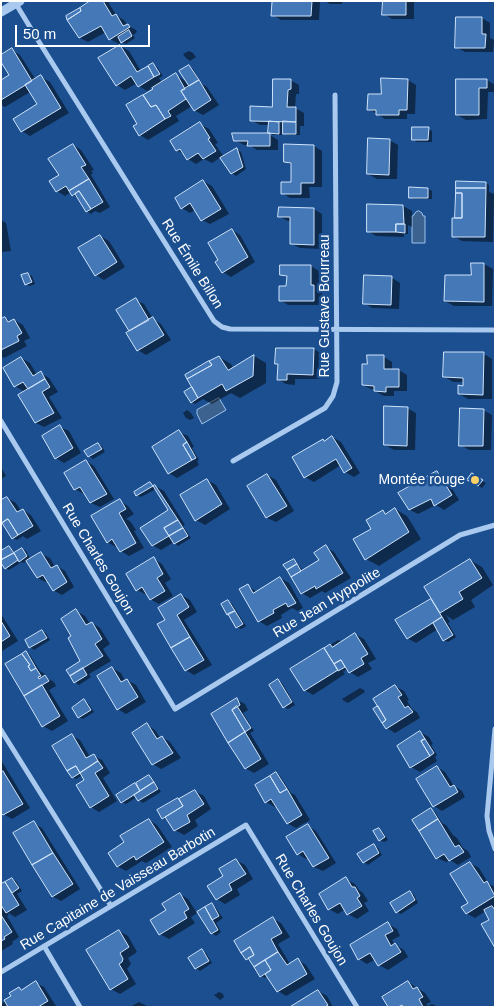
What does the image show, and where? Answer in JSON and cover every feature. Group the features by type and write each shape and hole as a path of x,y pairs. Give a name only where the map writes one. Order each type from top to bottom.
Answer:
{"street":[{"path":"1,12 18,2"},
{"name":"Rue Émile Billon","path":"18,2 36,38 214,321 222,327 230,329 495,330"},
{"name":"Rue Gustave Bourreau","path":"232,461 325,408 333,396 337,382 335,95"},
{"name":"Rue Charles Goujon","path":"1,421 175,709"},
{"name":"Rue Jean Hyppolite","path":"175,709 460,534 495,525"},
{"path":"495,729 487,816 495,848"},
{"path":"1,730 111,906"},
{"name":"Rue Charles Goujon","path":"246,824 357,1007"},
{"name":"Rue Capitaine de Vaisseau Barbotin","path":"1,972 246,824"},
{"path":"44,946 80,1007"}],"water":[{"path":"419,211 425,216 425,243 412,243 412,216"},
{"path":"219,398 226,410 202,424 197,410"}],"building":[{"path":"90,1 103,1 112,16 116,14 123,26 128,24 130,27 109,40 101,26 79,38 67,20 81,11 80,8"},
{"path":"312,1 311,16 271,16 272,2"},
{"path":"383,1 406,1 406,15 382,15"},
{"path":"80,8 81,11 67,20 66,16"},
{"path":"456,17 482,17 482,34 486,34 485,48 455,48"},
{"path":"129,30 132,36 121,43 118,37"},
{"path":"120,45 137,72 148,66 154,77 138,87 131,76 116,86 98,58"},
{"path":"12,48 32,81 1,100 1,80 9,75 1,62 1,55"},
{"path":"153,63 160,74 154,77 148,66"},
{"path":"189,65 199,80 189,86 179,71"},
{"path":"176,73 185,89 181,91 186,99 168,111 171,116 165,119 156,105 151,107 143,95"},
{"path":"41,75 61,108 21,132 13,119 37,104 25,85"},
{"path":"381,78 408,79 407,110 399,110 399,115 376,115 376,110 367,110 368,94 381,94"},
{"path":"273,79 291,79 287,107 296,107 296,122 250,121 250,106 272,107"},
{"path":"456,79 487,79 487,88 479,88 479,115 456,115"},
{"path":"199,80 211,100 194,111 181,91"},
{"path":"143,95 151,107 156,105 165,119 139,136 133,126 137,124 126,105"},
{"path":"269,121 279,122 279,134 268,133"},
{"path":"283,121 296,122 296,134 283,134"},
{"path":"200,122 216,151 203,159 198,153 187,160 180,149 176,151 170,141"},
{"path":"412,127 429,127 428,140 412,140"},
{"path":"232,133 270,133 270,146 247,146 248,141 234,141"},
{"path":"368,138 390,139 389,175 367,174"},
{"path":"73,144 86,165 81,167 89,179 69,191 66,186 56,192 49,181 59,175 48,159"},
{"path":"284,144 314,145 314,183 301,183 301,194 281,194 281,182 291,182 291,163 284,162"},
{"path":"237,148 243,167 231,174 220,158"},
{"path":"89,179 103,202 91,209 79,191 72,196 69,191"},
{"path":"203,180 221,209 201,221 190,203 181,209 175,198"},
{"path":"456,181 486,182 486,188 456,188"},
{"path":"409,187 428,188 428,198 409,198"},
{"path":"456,188 486,188 485,237 452,237 452,218 462,218 462,193 456,193"},
{"path":"79,191 91,209 86,212 75,194"},
{"path":"456,193 462,193 462,218 455,218"},
{"path":"367,204 403,205 404,224 396,224 396,232 367,232"},
{"path":"279,207 314,208 314,245 290,244 290,217 278,217"},
{"path":"396,224 405,224 405,233 396,232"},
{"path":"232,229 248,257 222,273 215,262 218,260 208,243"},
{"path":"100,235 117,262 95,276 78,248"},
{"path":"471,263 484,263 484,302 444,301 445,275 471,275"},
{"path":"280,265 311,265 311,285 314,285 314,301 279,301 279,286 286,286 287,276 280,275"},
{"path":"28,273 32,282 25,285 21,275"},
{"path":"364,275 392,276 391,305 363,304"},
{"path":"136,298 149,320 129,331 116,310"},
{"path":"5,317 8,322 14,319 22,333 17,336 19,341 1,350 1,319"},
{"path":"153,317 164,335 137,351 126,333"},
{"path":"276,348 314,348 313,375 287,374 287,380 277,380"},
{"path":"444,352 484,352 483,395 458,394 458,385 463,386 463,378 443,377"},
{"path":"254,355 253,376 226,391 222,384 198,398 187,379 212,365 209,361 219,356 228,370"},
{"path":"367,355 384,355 384,369 399,369 399,387 386,387 386,392 374,391 374,386 362,385 362,364 367,364"},
{"path":"21,357 33,376 41,371 45,379 28,389 23,382 14,387 3,368"},
{"path":"209,361 212,365 187,379 185,375"},
{"path":"45,379 50,387 42,392 54,413 35,423 18,395"},
{"path":"192,387 198,398 191,403 184,392"},
{"path":"384,406 408,407 407,446 384,445"},
{"path":"460,408 484,409 483,446 459,446"},
{"path":"60,425 73,448 55,459 42,436"},
{"path":"179,430 187,442 183,445 192,460 168,474 152,447"},
{"path":"332,436 352,468 344,473 336,459 304,478 292,457 323,439 324,441"},
{"path":"187,442 196,458 192,460 183,445"},
{"path":"98,443 102,449 88,457 84,451"},
{"path":"86,460 107,494 90,503 80,487 74,490 64,473"},
{"path":"437,471 452,495 434,506 431,499 409,510 398,493"},
{"name":"Montée rouge","path":"472,473 483,480 478,486 467,480"},
{"path":"267,474 287,506 266,518 247,486"},
{"path":"207,479 222,504 195,521 180,495"},
{"path":"150,482 153,486 136,496 134,492"},
{"path":"155,485 178,520 164,528 169,536 152,546 140,528 168,510 153,486"},
{"path":"7,497 17,512 23,509 33,526 18,535 8,519 1,522 1,500"},
{"path":"120,499 126,509 119,513 136,543 120,552 112,539 107,543 91,516"},
{"path":"395,508 409,532 365,560 353,539 371,529 366,520 383,510 385,514"},
{"path":"8,519 18,535 12,539 2,523"},
{"path":"178,520 183,528 169,536 164,528"},
{"path":"183,528 188,536 174,544 169,536"},
{"path":"326,545 343,573 316,589 315,586 301,594 291,577 319,560 314,553"},
{"path":"9,546 14,553 1,560 1,551"},
{"path":"22,548 27,556 19,562 14,553"},
{"path":"41,552 51,568 57,565 67,582 53,591 43,575 37,578 26,561"},
{"path":"14,553 18,560 5,569 1,560"},
{"path":"154,557 163,574 157,578 165,591 150,600 142,587 136,591 126,574"},
{"path":"294,559 297,564 287,570 283,565"},
{"path":"470,559 482,578 459,592 463,599 440,613 424,587"},
{"path":"297,564 301,571 291,577 287,570"},
{"path":"280,577 296,603 288,607 286,603 273,610 274,613 258,622 239,589 248,584 253,593"},
{"path":"181,594 189,607 177,615 190,637 171,648 157,624 165,620 158,608"},
{"path":"431,599 442,617 407,639 395,620"},
{"path":"228,600 235,611 227,615 221,604"},
{"path":"76,609 86,625 92,622 102,639 95,644 103,656 70,676 66,670 80,661 68,638 71,636 61,619"},
{"path":"235,611 243,624 236,628 228,614"},
{"path":"442,617 453,635 443,641 433,623"},
{"path":"1,621 10,636 1,642"},
{"path":"42,630 47,638 29,648 25,640"},
{"path":"355,633 368,654 361,658 364,664 349,673 341,660 334,664 324,648 330,644 332,647"},
{"path":"190,637 204,660 185,671 171,648"},
{"path":"324,648 338,670 304,691 290,669"},
{"path":"26,651 36,668 31,671 28,666 30,665 22,654"},
{"path":"22,654 30,665 28,666 31,671 36,668 41,676 38,677 39,679 45,675 49,681 24,696 5,664"},
{"path":"341,660 345,667 338,671 334,664"},
{"path":"112,667 121,682 127,679 138,697 117,710 97,676"},
{"path":"83,668 87,675 74,683 70,676"},
{"path":"278,679 292,702 283,708 269,685"},
{"path":"42,685 60,716 42,727 24,696"},
{"path":"395,685 402,695 398,697 405,708 408,706 413,712 386,729 382,723 386,720 373,699"},
{"path":"237,698 240,705 232,710 245,732 228,743 211,714"},
{"path":"84,699 91,710 78,718 72,708"},
{"path":"237,706 251,728 245,732 232,710"},
{"path":"378,706 386,720 382,723 373,709"},
{"path":"147,723 157,739 162,736 173,753 152,765 132,733"},
{"path":"420,731 425,739 421,741 430,756 410,768 397,746"},
{"path":"245,732 261,759 245,769 228,743"},
{"path":"72,734 86,758 94,754 98,761 80,773 76,766 67,771 52,746"},
{"path":"425,739 434,753 430,756 421,741"},
{"path":"98,761 103,768 95,773 109,796 90,808 76,785 84,780 80,773"},
{"path":"76,766 80,773 72,778 67,771"},
{"path":"437,766 450,787 454,785 458,792 433,807 416,779"},
{"path":"3,771 23,804 3,815 1,813 1,773"},
{"path":"276,772 287,789 280,793 270,776"},
{"path":"149,775 154,782 140,791 136,783"},
{"path":"270,776 280,793 287,789 302,815 287,824 271,799 265,803 255,785"},
{"path":"154,782 158,789 138,801 134,795"},
{"path":"135,783 140,791 121,803 116,795"},
{"path":"195,790 204,804 187,815 190,822 174,831 165,817 183,806 179,799"},
{"path":"178,798 183,806 162,819 157,810"},
{"path":"431,808 438,819 419,831 412,820"},
{"path":"149,819 164,842 136,860 134,856 117,867 108,853 124,842 120,836"},
{"path":"438,819 455,847 459,845 464,852 449,861 444,854 436,859 419,831"},
{"path":"34,821 53,853 32,865 13,833"},
{"path":"308,824 329,858 313,867 303,851 297,855 286,837"},
{"path":"379,828 385,837 379,841 373,831"},
{"path":"374,844 379,853 363,863 357,854"},
{"path":"53,853 73,884 52,897 32,865"},
{"path":"236,859 246,874 229,884 232,890 216,900 207,886 223,876 219,869"},
{"path":"470,862 484,883 487,881 495,896 466,914 461,907 468,903 450,874"},
{"path":"346,877 360,896 357,898 362,906 347,915 340,903 328,910 319,894"},
{"path":"12,878 19,888 12,893 5,882"},
{"path":"5,882 19,905 6,913 1,905 1,884"},
{"path":"410,891 415,900 396,913 390,903"},
{"path":"180,893 189,909 184,912 187,918 159,935 150,920 166,910 162,904"},
{"path":"212,903 219,916 212,920 205,907"},
{"path":"492,906 495,910 495,948 481,924 489,920 484,910"},
{"path":"205,907 218,930 211,934 197,912"},
{"path":"1,915 12,932 1,941"},
{"path":"273,917 282,933 271,939 278,952 254,967 248,958 254,955 250,947 241,953 234,941"},
{"path":"388,922 393,931 385,935 391,946 395,943 401,952 378,966 370,953 358,960 350,945"},
{"path":"119,930 129,947 120,953 123,959 119,964 128,979 110,990 86,950"},
{"path":"250,947 254,955 246,960 241,953"},
{"path":"202,949 209,961 195,969 188,958"},
{"path":"278,952 287,965 298,958 307,974 277,992 265,974 271,970 265,960"},
{"path":"265,960 271,970 260,977 254,967"},
{"path":"36,981 48,1001 38,1007 8,1007 4,1000 11,996 9,993 19,987 21,990"},
{"path":"408,981 413,989 417,987 423,997 419,999 423,1007 403,1007 402,1005 388,1007 382,997"},
{"path":"318,990 328,1005 325,1007 290,1007"}],"place":[{"name":"Montée rouge","path":"475,480"}]}
